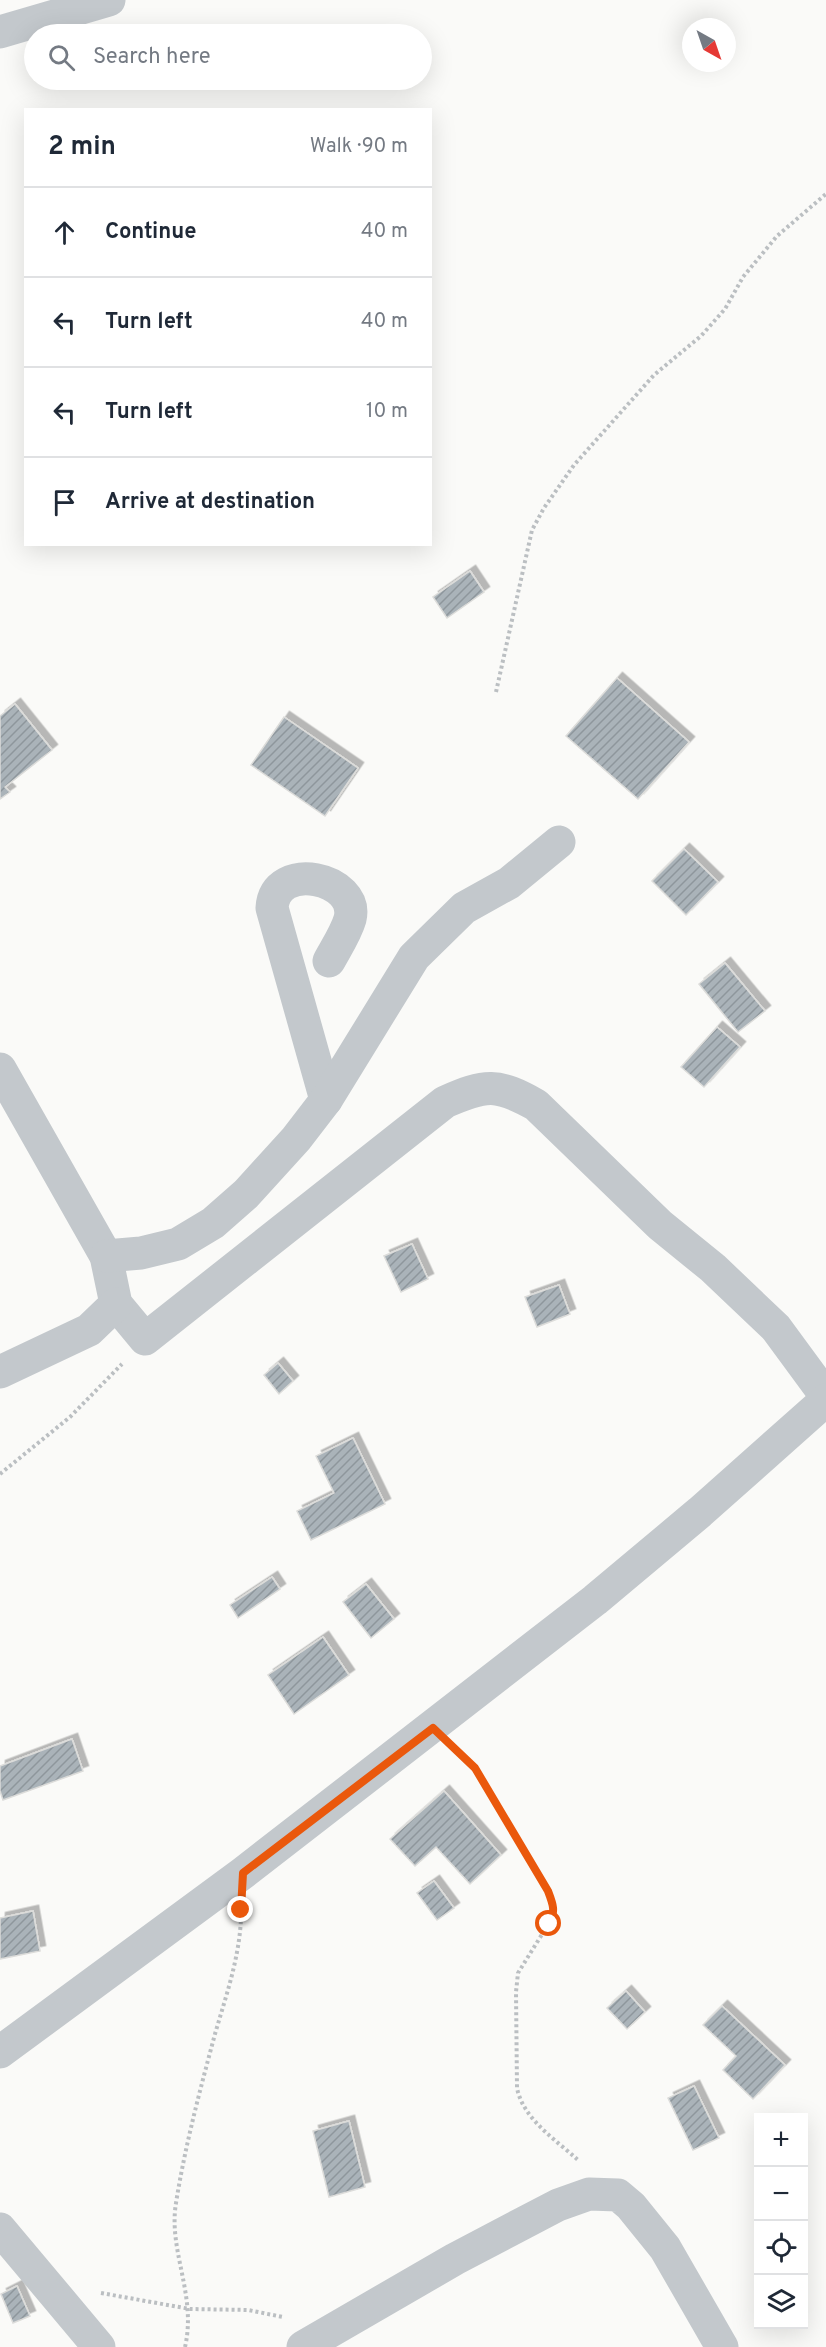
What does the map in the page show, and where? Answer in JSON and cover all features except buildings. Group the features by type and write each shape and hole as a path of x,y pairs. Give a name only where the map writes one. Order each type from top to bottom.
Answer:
{"street":[{"path":"27,24 109,0"},
{"path":"0,32 24,25"},
{"path":"106,1256 163,1249 178,1244 213,1223 246,1194 296,1139 326,1101 414,957 464,908 509,883 559,842"},
{"path":"326,1101 272,908 273,897 281,886 305,879 322,880 342,892 350,907 350,918 329,961"},
{"path":"0,1069 106,1256 116,1304 145,1340 445,1102 470,1091 490,1088 512,1091 536,1105 660,1225 713,1268 776,1328 826,1398 700,1512 595,1600 433,1728 243,1873 0,2052"},
{"path":"0,1372 89,1330 116,1304"},
{"path":"315,2339 454,2259 558,2205 589,2194 618,2195 632,2206 665,2248 722,2347"},
{"path":"0,2229 99,2347"}],"path":[{"path":"496,692 532,530 544,508 574,465 620,412 654,375 701,336 725,309 743,277 777,236 826,194"},
{"path":"0,1474 70,1418 145,1340"},
{"path":"433,1728 475,1768 554,1904 554,1915 518,1973 516,1992 519,2099 534,2119 618,2195"},
{"path":"185,2347 190,2309 176,2233 176,2205 198,2099 240,1946 243,1873"},
{"path":"98,2293 190,2309 248,2310 297,2321 315,2339"}],"route":[{"path":"241,1910 243,1873 433,1728 475,1768 548,1891 554,1904 554,1915 549,1924"}]}
